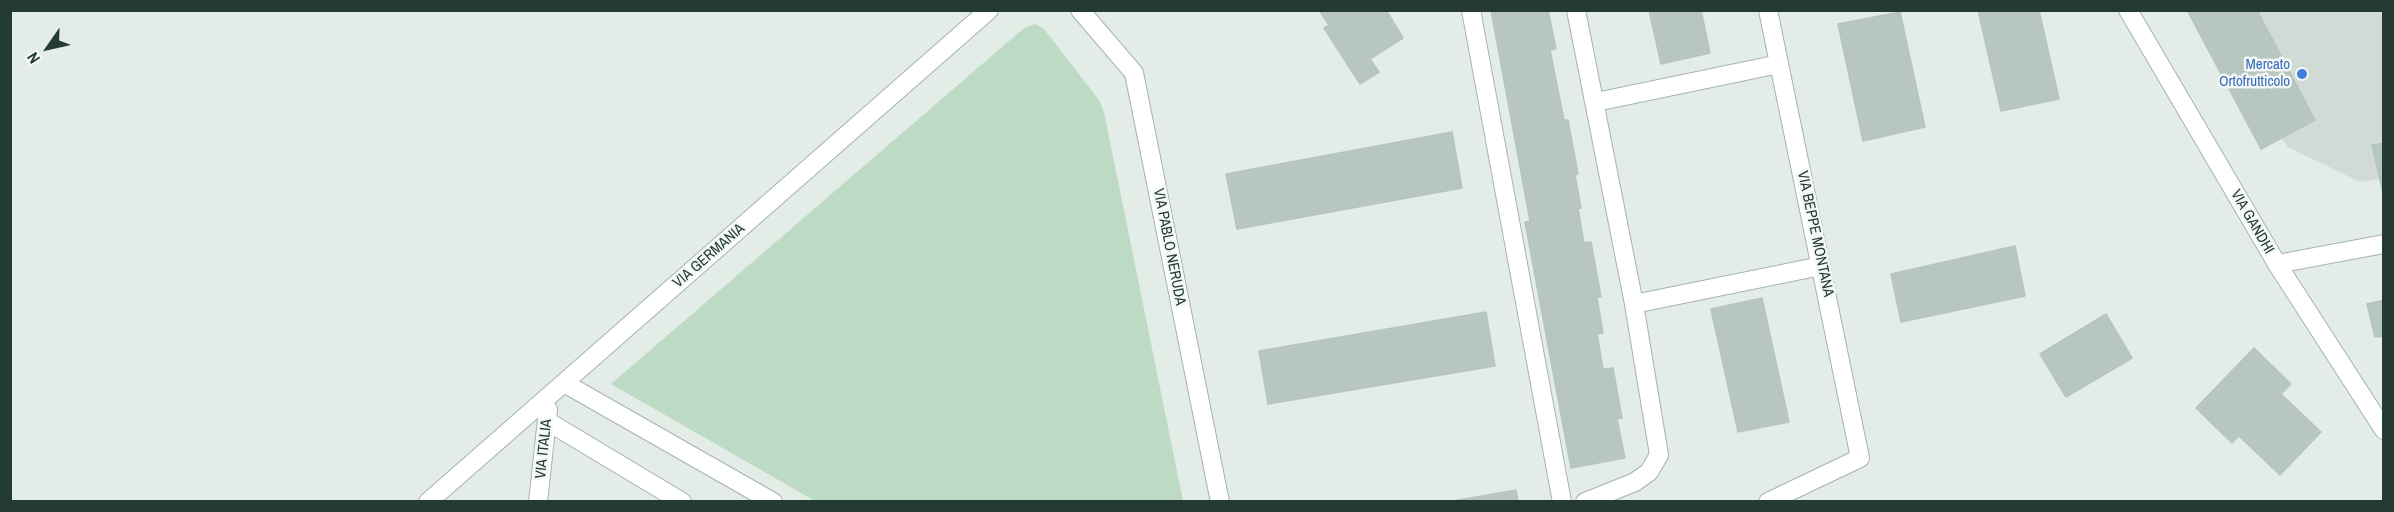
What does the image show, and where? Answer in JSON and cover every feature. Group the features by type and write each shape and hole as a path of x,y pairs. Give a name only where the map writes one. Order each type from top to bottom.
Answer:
{"street":[{"name":"VIA GERMANIA","path":"428,501 990,10"},
{"name":"VIA PABLO NERUDA","path":"1080,10 1134,73 1220,501"},
{"path":"1471,10 1562,501"},
{"path":"1576,10 1596,102 1634,304 1659,455 1649,472 1635,482 1585,501"},
{"name":"VIA BEPPE MONTANA","path":"1768,10 1860,458 1768,501"},
{"name":"VIA GANDHI","path":"2128,10 2277,264 2384,430"},
{"path":"1596,102 1779,64"},
{"path":"2277,264 2384,244"},
{"path":"1634,304 1821,266"},
{"path":"564,383 773,501"},
{"name":"VIA ITALIA","path":"538,501 549,396"},
{"path":"547,421 682,501"}],"shaded area":[{"name":"Mercato Ortofrutticolo","path":"2187,11 2383,11 2383,197 2379,179 2360,182 2288,147 2282,138 2261,149"}],"green space":[{"path":"1035,24 1044,29 1099,100 1104,112 1183,501 815,501 611,384 1024,28"}],"building":[{"path":"1319,10 1386,10 1403,38 1370,59 1379,72 1360,84 1324,28 1329,25"},
{"path":"1491,10 1548,10 1556,49 1550,50 1564,120 1568,120 1578,174 1575,175 1584,243 1591,242 1601,297 1597,297 1603,333 1597,334 1603,369 1613,368 1622,418 1617,419 1625,458 1571,468 1525,222 1530,221"},
{"path":"1649,10 1701,10 1710,53 1661,64"},
{"path":"1978,10 2039,10 2059,99 2001,111"},
{"path":"2187,10 2257,10 2315,120 2261,149"},
{"path":"1900,12 1925,127 1863,141 1838,24"},
{"path":"1452,132 1462,188 1237,229 1226,174"},
{"path":"2384,143 2384,197 2372,145"},
{"path":"2015,246 2025,296 1901,322 1891,274"},
{"path":"1762,298 1789,422 1738,432 1711,309"},
{"path":"2384,300 2384,336 2375,337 2367,304"},
{"path":"1486,312 1495,366 1268,404 1259,351"},
{"path":"2106,314 2132,358 2066,397 2040,354"},
{"path":"2254,348 2291,384 2281,394 2321,432 2280,475 2239,436 2232,443 2196,408"},
{"path":"1516,490 1518,502 1447,502"}],"place":[{"name":"Mercato Ortofrutticolo","path":"2302,74"}]}
